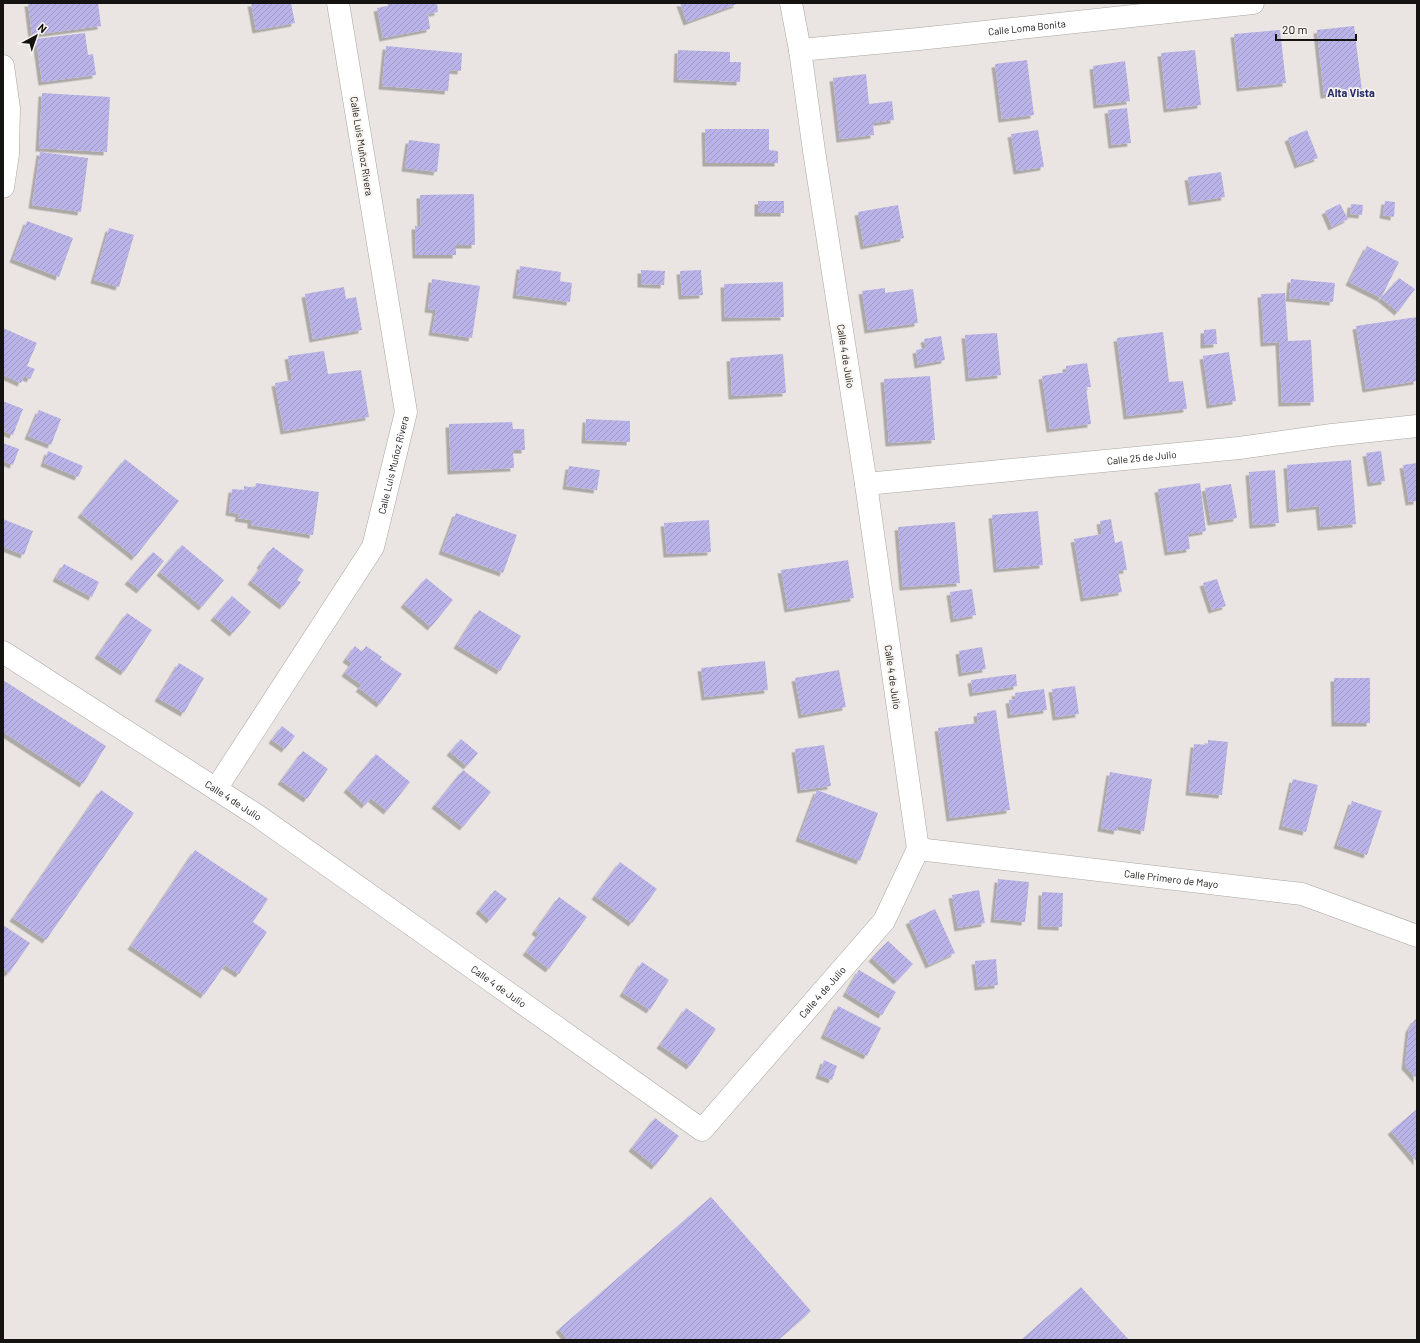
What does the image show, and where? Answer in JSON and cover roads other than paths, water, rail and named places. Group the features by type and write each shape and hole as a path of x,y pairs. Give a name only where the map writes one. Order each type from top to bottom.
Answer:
{"street":[{"name":"Calle Luis Muñoz Rivera","path":"216,789 373,547 406,412 338,3"},
{"name":"Calle 4 de Julio","path":"3,652 258,816 702,1130 884,921 918,849 866,484 814,152 800,50 791,3"},
{"name":"Calle Loma Bonita","path":"800,50 919,39 1253,3"},
{"path":"3,66 9,108 8,154 3,187"},
{"name":"Calle 25 de Julio","path":"866,484 1239,448 1332,434 1417,426"},
{"name":"Calle Primero de Mayo","path":"918,849 1302,894 1417,936"}],"district":[{"name":"Alta Vista","path":"1351,93"}]}
